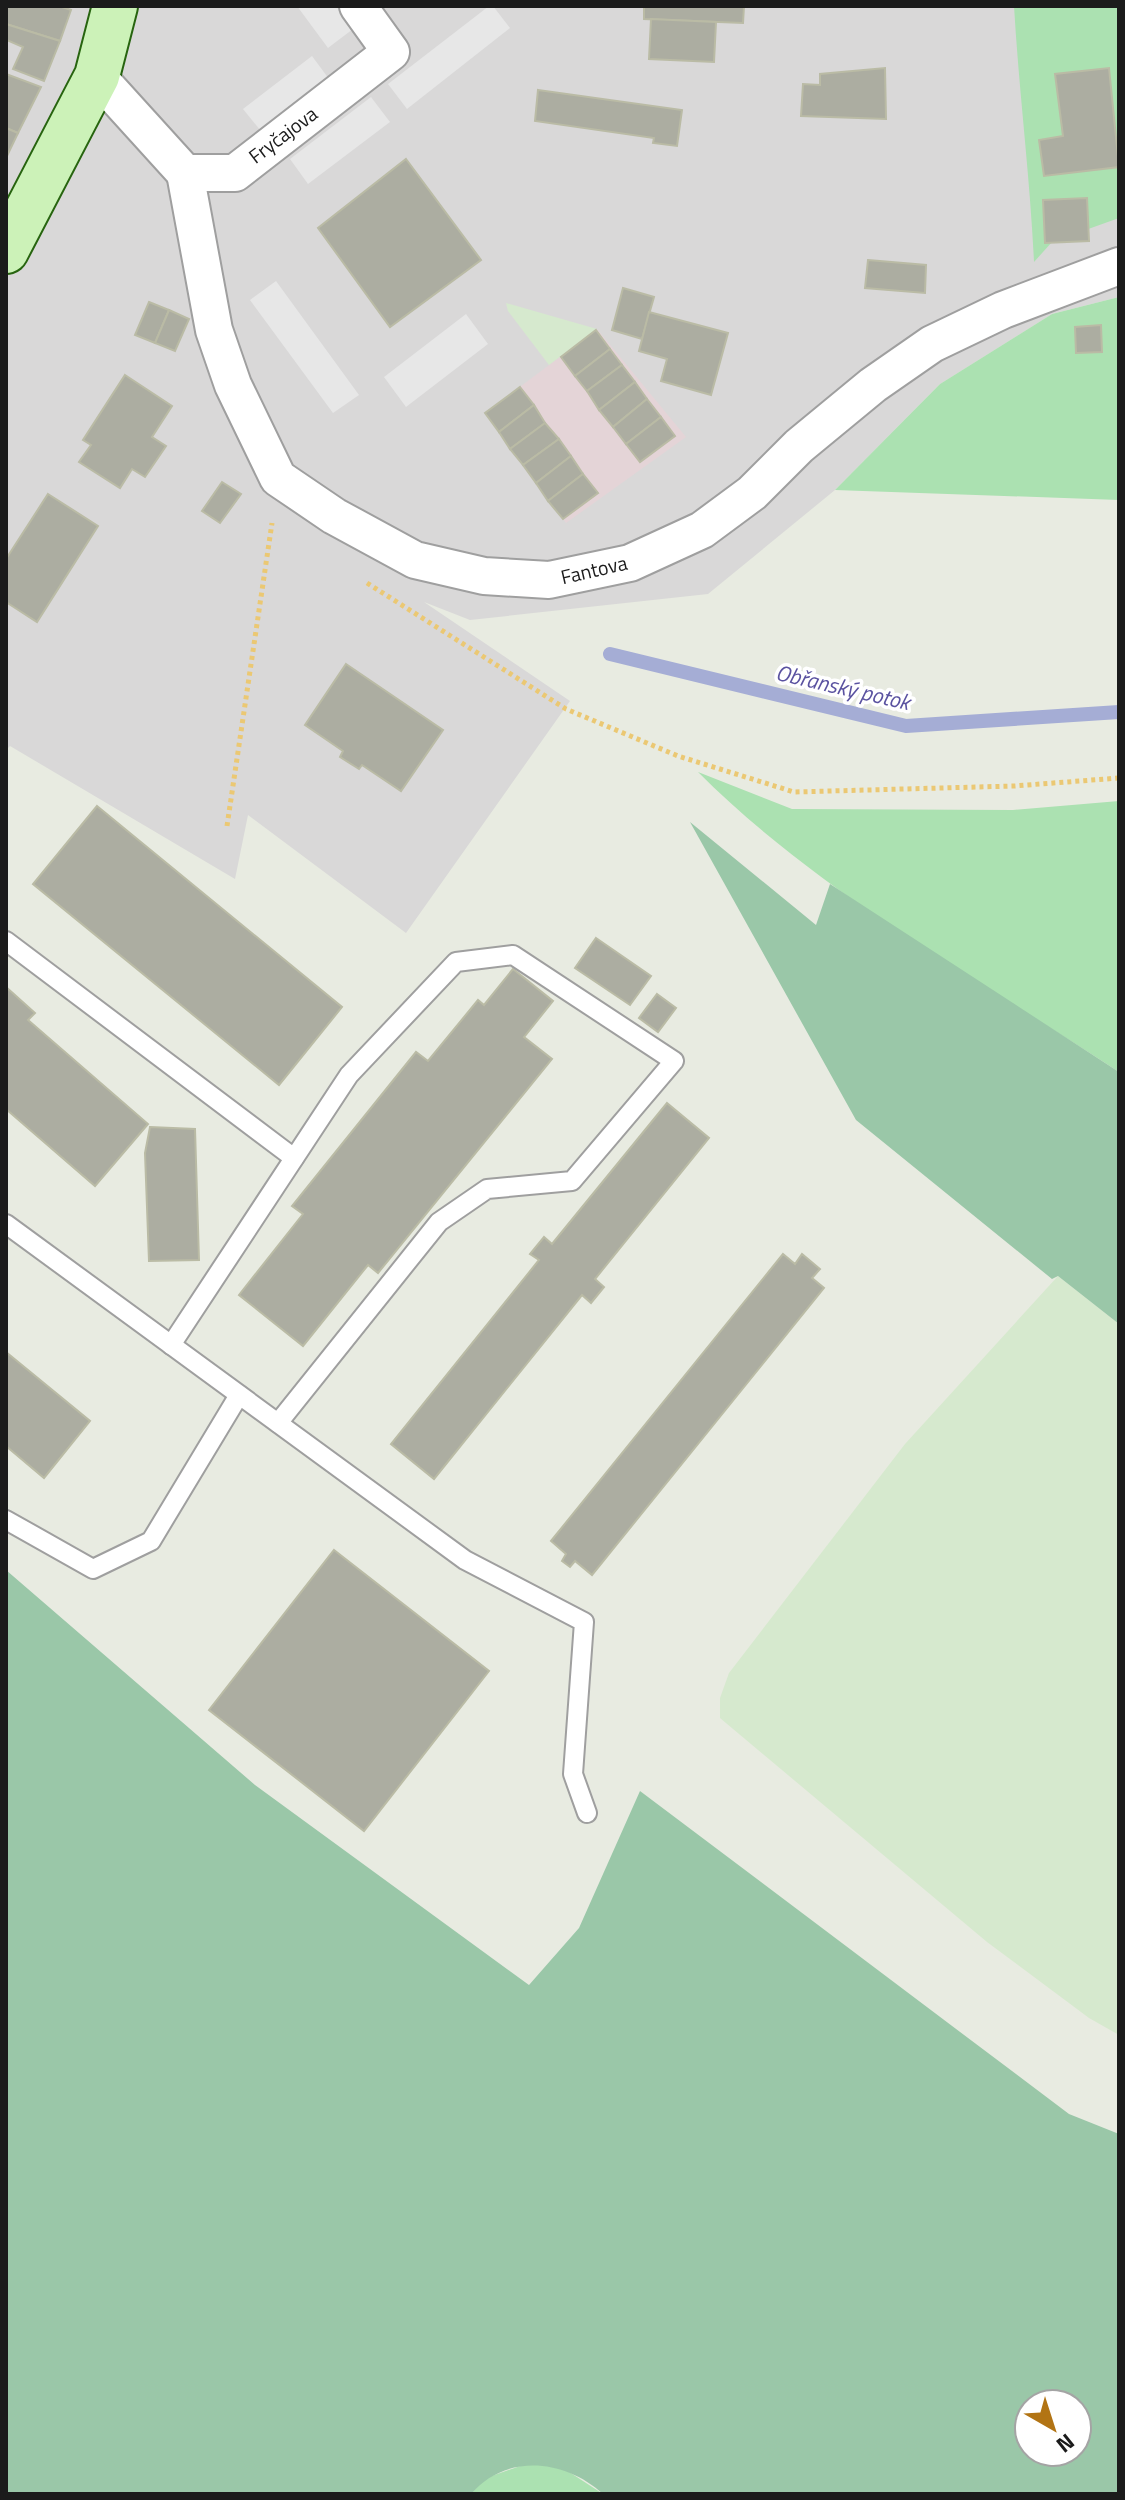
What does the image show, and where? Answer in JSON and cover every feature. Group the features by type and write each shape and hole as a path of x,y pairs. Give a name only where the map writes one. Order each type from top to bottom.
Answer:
{"main road":[{"path":"6,251 97,76 115,6"}],"street":[{"name":"Fryčajova","path":"185,173 235,173 391,52 358,6"},
{"path":"97,76 185,173 214,330 233,385 278,478"},
{"name":"Fantova","path":"278,478 334,516 415,560 484,576 549,580 630,563 702,530 752,493 799,446 873,385 932,344 1003,310 1119,266"}],"lane":[{"path":"6,941 294,1158"},
{"path":"171,1345 349,1075 456,962 513,955 674,1061 572,1181 487,1189 439,1222 278,1423"},
{"path":"6,1224 465,1560 584,1622 573,1774 587,1813"},
{"path":"6,1520 93,1569 151,1541 239,1395"}],"path":[{"path":"227,826 278,478"},
{"path":"358,576 566,709 678,756 794,792 1014,786 1119,778"}],"shaded area":[{"path":"6,6 1119,6 1119,297 1052,314 940,384 835,490 708,594 470,620 424,602 570,701 406,933 248,815 235,879 10,746 6,750"},
{"path":"297,6 336,6 353,29 328,48"},
{"path":"493,6 510,28 407,109 388,84"},
{"path":"312,56 329,79 261,131 243,109"},
{"path":"371,97 390,122 308,184 290,159"},
{"path":"276,281 359,395 333,413 250,300"},
{"path":"466,314 488,344 406,407 384,377"},
{"path":"597,329 686,437 566,523 485,413"}],"green space":[{"path":"1014,6 1119,6 1119,218 1052,242 1034,262 1030,198"},
{"path":"1119,297 1119,500 835,490 940,384 1052,314"},
{"path":"506,303 597,329 549,365 508,311"},
{"path":"698,772 792,809 1013,810 1119,801 1119,1072 846,895 744,815"},
{"path":"690,822 816,925 830,884 1119,1072 1119,1324 1058,1276 1052,1279 856,1120"},
{"path":"1058,1276 1119,1324 1119,2035 1089,2018 987,1942 720,1718 720,1698 729,1673 905,1444"},
{"path":"6,1570 255,1785 529,1985 579,1928 640,1791 1069,2114 1119,2134 1119,2494 603,2494 571,2473 536,2466 501,2472 471,2494 6,2494"},
{"path":"529,2463 563,2468 603,2494 471,2494 483,2479"}],"building":[{"path":"6,6 59,6 71,10 60,41 6,24"},
{"path":"644,6 744,6 743,23 644,19"},
{"path":"651,19 716,22 714,62 649,59"},
{"path":"6,24 60,41 44,81 13,69 23,47 7,40 6,43"},
{"path":"885,68 886,119 801,116 803,84 820,85 820,74"},
{"path":"1109,68 1119,167 1044,176 1039,140 1063,136 1055,74"},
{"path":"6,74 41,87 18,133 6,128"},
{"path":"538,90 682,110 677,146 653,143 654,138 535,121"},
{"path":"6,128 18,133 6,158"},
{"path":"406,159 481,260 390,327 318,228"},
{"path":"1087,198 1089,241 1045,243 1043,200"},
{"path":"868,260 926,265 925,293 865,288"},
{"path":"623,288 654,297 642,339 612,330"},
{"path":"149,302 169,310 155,343 135,335"},
{"path":"169,310 189,319 175,351 155,343"},
{"path":"649,312 728,333 711,395 661,381 667,359 639,351"},
{"path":"1101,325 1102,352 1076,353 1075,327"},
{"path":"596,330 610,349 575,376 561,357"},
{"path":"610,349 622,365 587,391 575,376"},
{"path":"622,365 635,382 599,410 587,391"},
{"path":"125,375 172,406 152,437 166,446 145,477 132,469 120,488 79,462 91,445 83,440"},
{"path":"635,382 647,399 613,427 599,410"},
{"path":"520,387 534,405 499,432 485,413"},
{"path":"647,399 661,417 626,444 613,427"},
{"path":"534,405 545,423 510,449 499,432"},
{"path":"661,417 675,436 640,462 626,444"},
{"path":"545,423 559,439 523,465 510,449"},
{"path":"559,439 571,456 536,483 523,465"},
{"path":"571,456 583,474 548,501 536,483"},
{"path":"583,474 598,493 563,519 548,501"},
{"path":"222,482 241,494 220,523 202,511"},
{"path":"48,494 98,526 37,622 6,602 6,559"},
{"path":"346,664 443,730 401,791 362,765 359,769 340,757 343,751 305,725"},
{"path":"97,806 342,1007 279,1085 33,884"},
{"path":"596,938 651,976 630,1005 575,968"},
{"path":"513,969 553,1001 524,1037 552,1059 378,1273 368,1265 303,1346 239,1295 303,1214 292,1206 416,1052 428,1061 478,1000 484,1005"},
{"path":"6,987 35,1013 28,1020 148,1124 95,1186 6,1109"},
{"path":"657,994 676,1008 658,1032 639,1018"},
{"path":"667,1103 709,1138 595,1279 604,1287 591,1303 582,1295 434,1479 391,1444 539,1260 530,1254 544,1237 552,1244"},
{"path":"150,1127 195,1129 199,1260 149,1261 145,1153"},
{"path":"783,1254 795,1264 802,1254 820,1269 812,1278 824,1288 592,1575 575,1561 570,1567 562,1561 566,1554 551,1541"},
{"path":"6,1352 90,1421 44,1478 6,1446"},
{"path":"334,1550 489,1671 364,1831 209,1710"}],"waterway":[{"name":"Obřanský potok","path":"610,654 906,726 1119,712"}]}
